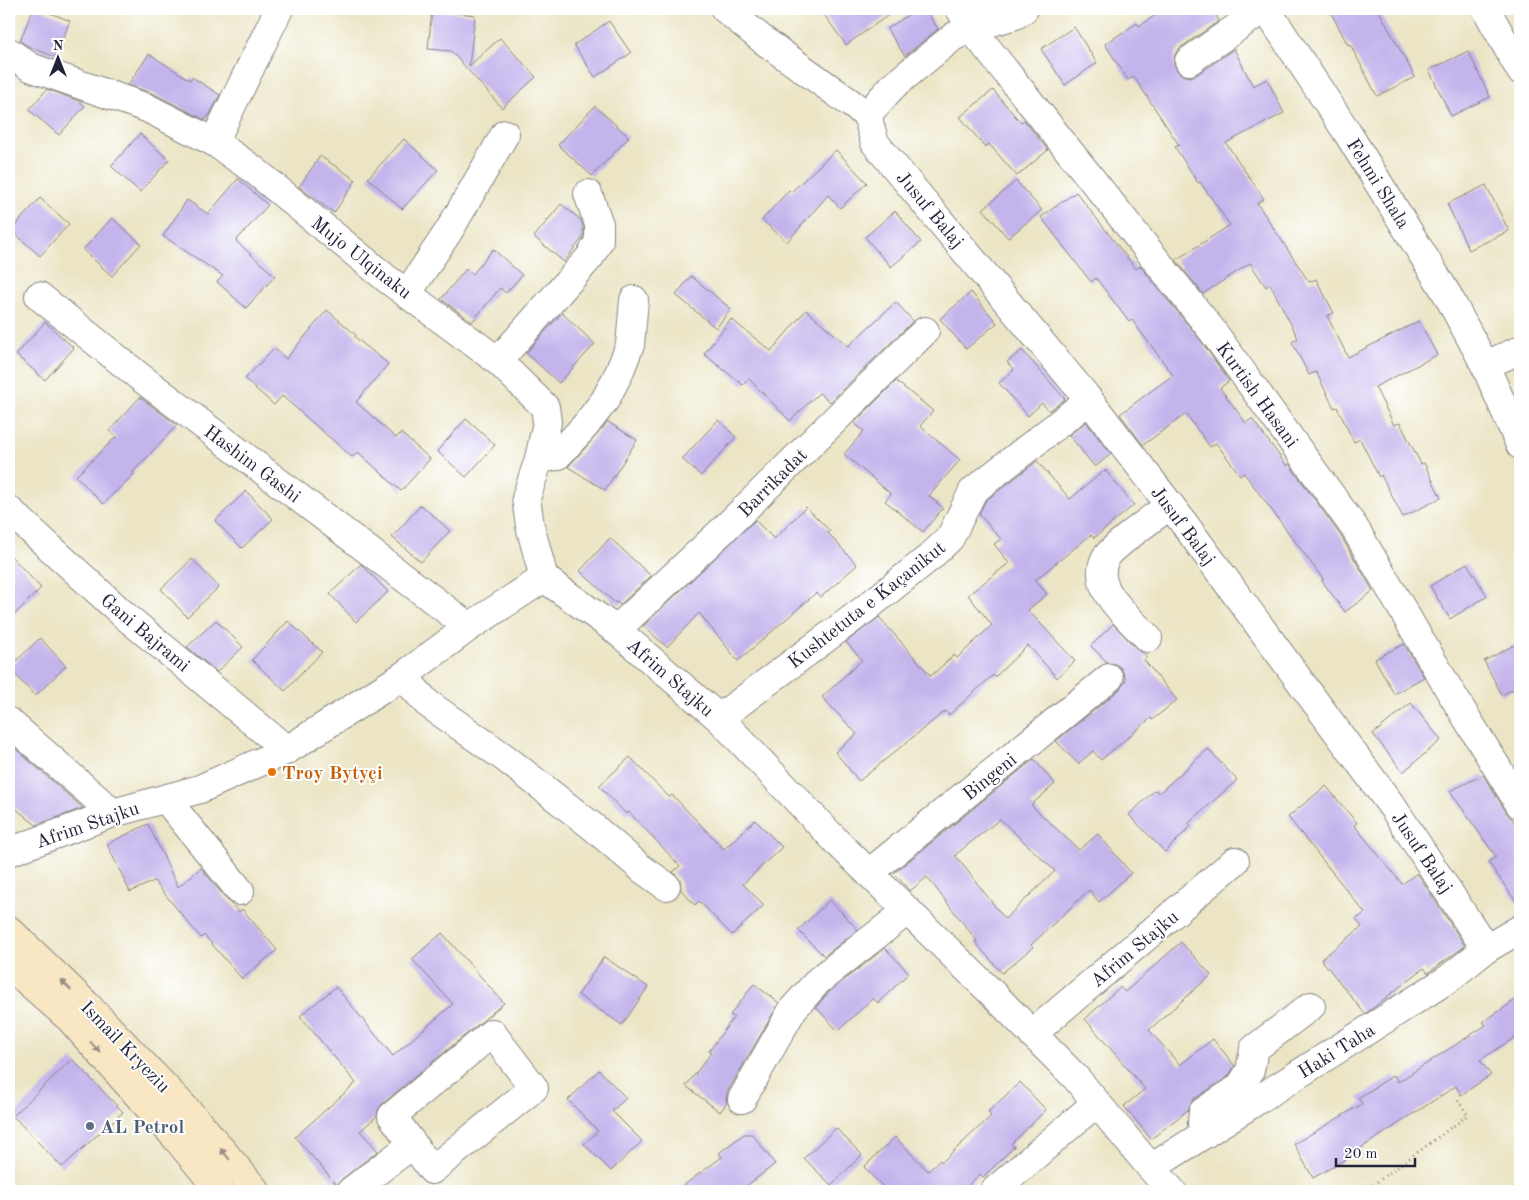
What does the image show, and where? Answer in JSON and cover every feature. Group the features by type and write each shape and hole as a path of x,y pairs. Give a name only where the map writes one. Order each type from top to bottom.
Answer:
{"main road":[{"name":"Ismail Kryeziu","path":"9,930 86,1004 193,1116 256,1191"},
{"name":"Ismail Kryeziu","path":"9,965 70,1019 177,1139 220,1191"}],"street":[{"path":"214,142 279,9"},
{"path":"725,9 762,40 866,115 892,86 953,37 965,18 1015,15 1024,9"},
{"path":"1486,9 1520,70"},
{"name":"Fehmi Shala","path":"1190,61 1256,14 1268,12 1345,129 1448,294 1485,365 1520,445"},
{"name":"Kurtish Hasani","path":"965,18 1211,329 1354,527 1520,805"},
{"name":"Mujo Ulqinaku","path":"9,52 30,67 147,108 214,142 254,170 407,294 498,361 545,407 547,422 539,459 526,498 530,526 544,578"},
{"name":"Jusuf Balaj","path":"866,115 875,143 1089,400 1170,505 1394,809 1486,949"},
{"path":"407,294 450,229 504,134"},
{"path":"498,361 590,257 599,241 599,224 588,194"},
{"name":"Hashim Gashi","path":"40,296 140,377 469,627"},
{"path":"539,459 557,456 585,426 605,400 619,373 630,345 634,300"},
{"name":"Barrikadat","path":"616,630 724,530 925,331"},
{"path":"1485,365 1520,350"},
{"name":"Kushtetuta e Kaçanikut","path":"719,718 865,609 930,557 950,538 973,491 1089,400"},
{"path":"1148,638 1110,596 1104,586 1101,570 1106,557 1119,544 1170,505"},
{"name":"Gani Bajrami","path":"9,510 124,615 287,750"},
{"name":"Afrim Stajku","path":"9,852 113,813 200,789 287,750 404,676 469,627 544,578 616,630 719,718 869,873 1076,1078 1172,1191"},
{"path":"404,676 427,703 505,758 592,826 642,869 666,886"},
{"name":"Bingeni","path":"869,873 1109,678"},
{"path":"9,722 113,813"},
{"path":"166,799 240,891"},
{"name":"Afrim Stajku","path":"1032,1034 1235,861"},
{"path":"742,1099 793,1008 819,980 907,911"},
{"name":"Haki Taha","path":"1151,1168 1448,979 1486,949 1520,929"},
{"path":"1205,1134 1202,1123 1203,1112 1239,1088 1250,1071 1254,1048 1311,1006"},
{"path":"492,1033 534,1088 432,1170 413,1144 392,1116 492,1033"},
{"path":"994,1191 1096,1103"},
{"path":"352,1191 413,1144"}],"path":[{"path":"1365,1191 1468,1114 1457,1099"}],"building":[{"path":"33,9 41,9 70,21 55,57 20,41"},
{"path":"820,9 897,9 846,45"},
{"path":"917,9 925,9 938,29 905,56 887,29"},
{"path":"1165,9 1213,9 1219,21 1180,48 1175,54 1174,63 1182,75 1190,77 1198,74 1234,49 1253,86 1267,79 1284,113 1226,143 1264,199 1257,203 1309,282 1316,279 1334,313 1327,316 1348,357 1419,321 1437,355 1375,387 1394,425 1400,423 1421,464 1424,463 1441,498 1403,517 1381,475 1379,477 1360,439 1354,442 1337,407 1334,408 1316,372 1309,375 1292,342 1298,338 1270,284 1266,287 1250,263 1203,294 1176,260 1230,225 1200,182 1198,183 1175,147 1179,145 1134,77 1128,80 1105,44 1137,23 1139,26"},
{"path":"1329,9 1378,9 1415,77 1377,96"},
{"path":"432,10 475,15 469,66 500,38 536,77 502,108 451,51 428,49"},
{"path":"609,21 631,53 595,77 574,45"},
{"path":"1074,27 1097,63 1065,85 1041,49"},
{"path":"1468,51 1490,97 1451,116 1429,70"},
{"path":"149,54 190,80 192,77 220,95 205,120 154,94 128,85"},
{"path":"47,89 79,101 85,106 59,135 29,110"},
{"path":"993,90 1021,123 1024,120 1048,150 1017,176 989,144 985,147 960,117"},
{"path":"595,106 629,137 592,176 558,145"},
{"path":"140,134 169,160 140,192 111,166"},
{"path":"404,139 438,170 402,209 368,178"},
{"path":"836,150 867,183 840,208 828,195 787,242 762,220 789,190 791,192"},
{"path":"320,156 356,180 334,213 299,187"},
{"path":"238,179 268,205 236,241 275,276 246,308 217,282 223,276 163,236 187,200 208,214"},
{"path":"1016,181 1042,210 1008,238 983,209"},
{"path":"1486,185 1509,231 1469,250 1447,204"},
{"path":"1076,192 1136,269 1140,266 1199,338 1229,381 1220,388 1246,423 1252,419 1287,466 1289,464 1341,536 1373,591 1345,612 1322,581 1323,579 1244,473 1240,475 1216,443 1210,447 1186,414 1143,445 1120,414 1173,375 1132,320 1129,322 1096,278 1091,282 1041,217"},
{"path":"40,198 69,224 40,256 11,230"},
{"path":"561,204 581,220 583,227 583,237 564,262 534,237"},
{"path":"895,211 921,242 891,267 865,237"},
{"path":"112,218 141,244 112,276 83,250"},
{"path":"493,249 522,275 506,293 500,288 472,322 441,299 466,269 473,274"},
{"path":"691,276 731,309 716,328 676,295"},
{"path":"971,292 997,323 966,349 940,319"},
{"path":"896,302 913,321 830,402 819,393 790,421 749,379 743,385 704,354 731,319 771,351 806,310 848,346"},
{"path":"327,310 356,335 355,337 388,364 356,402 396,438 401,433 430,459 401,491 358,452 352,457 282,396 274,405 245,379 274,348 286,359"},
{"path":"562,313 595,344 559,383 526,353"},
{"path":"45,322 74,348 45,380 16,355"},
{"path":"1022,350 1065,399 1049,411 1042,403 1028,416 999,383 1014,370 1007,362"},
{"path":"896,381 933,411 920,426 960,460 929,496 943,508 923,532 885,501 891,494 844,454 864,431 854,423"},
{"path":"140,397 177,425 133,472 134,474 103,504 76,476 116,437 109,431"},
{"path":"466,419 495,445 466,477 437,451"},
{"path":"718,420 736,437 701,476 682,459"},
{"path":"608,422 637,440 605,490 568,467"},
{"path":"1086,422 1111,454 1095,467 1069,435"},
{"path":"1037,461 1070,499 1105,470 1134,505 1094,538 1091,535 1035,580 1047,594 1028,610 1075,661 1057,678 1028,645 995,677 993,675 949,715 945,711 859,781 835,752 857,734 822,697 862,660 846,642 879,617 931,676 954,655 957,658 992,625 968,595 1009,563 994,544 1001,539 979,514 985,501"},
{"path":"246,491 273,519 242,548 215,521"},
{"path":"421,505 450,531 421,562 392,537"},
{"path":"806,507 830,531 828,533 857,565 821,597 816,593 738,661 699,613 667,647 643,626 755,520 774,539"},
{"path":"610,538 651,576 620,605 617,602 615,603 580,571"},
{"path":"9,554 41,588 9,620"},
{"path":"192,559 219,587 187,617 161,589"},
{"path":"1467,563 1487,596 1450,619 1430,586"},
{"path":"361,564 388,592 356,622 330,594"},
{"path":"216,620 243,647 217,672 187,647"},
{"path":"288,621 322,652 285,691 252,660"},
{"path":"1113,624 1137,649 1148,656 1144,660 1177,700 1152,720 1151,718 1101,760 1093,751 1078,764 1056,741 1119,690 1126,680 1121,668 1115,664 1108,663 1091,646"},
{"path":"40,638 66,666 35,696 9,668"},
{"path":"1520,642 1520,686 1502,695 1484,661"},
{"path":"1404,644 1424,677 1394,694 1375,659"},
{"path":"1411,703 1441,740 1403,772 1373,734"},
{"path":"9,743 83,808 36,825 9,803"},
{"path":"1208,749 1237,780 1189,823 1191,826 1165,852 1129,815 1155,790 1159,793"},
{"path":"630,757 669,797 672,795 724,849 755,820 782,847 743,884 764,905 732,935 699,901 695,905 681,890 680,880 673,872 680,866 629,812 626,814 599,786"},
{"path":"1034,759 1055,784 1031,805 1079,850 1098,834 1131,873 1099,902 1089,890 1031,945 1033,947 1002,973 975,942 977,941 927,877 910,891 894,873","holes":["1000,819 1055,871 1005,919 955,855"]},
{"path":"1483,775 1520,831 1520,907 1488,862 1496,857 1450,791"},
{"path":"1326,786 1357,823 1354,825 1402,884 1417,873 1465,946 1428,973 1424,968 1365,1014 1321,959 1362,927 1356,919 1365,913 1288,817"},
{"path":"148,824 178,887 201,868 228,901 239,912 242,909 277,950 242,979 204,935 201,938 154,881 130,892 107,844"},
{"path":"830,900 858,930 824,956 798,930"},
{"path":"442,933 504,1003 382,1104 377,1116 360,1131 378,1151 337,1185 295,1137 356,1083 300,1016 336,987 393,1056 453,1004 412,959"},
{"path":"1181,942 1211,975 1149,1030 1180,1065 1213,1039 1235,1066 1228,1077 1194,1099 1188,1110 1151,1139 1124,1106 1145,1089 1085,1019 1120,987 1125,992"},
{"path":"885,948 909,973 878,1003 873,998 838,1031 816,1007 830,991"},
{"path":"604,957 648,987 622,1025 578,995"},
{"path":"754,984 779,1003 728,1091 727,1103 720,1112 686,1086 711,1053 709,1051 734,1017 730,1015"},
{"path":"1520,997 1520,1034 1480,1060 1491,1075 1461,1095 1456,1086 1353,1155 1313,1178 1294,1144 1362,1104 1358,1098 1394,1075 1398,1082 1486,1025 1483,1022"},
{"path":"72,1059 123,1112 62,1167 13,1116"},
{"path":"599,1070 626,1098 612,1111 642,1141 611,1171 584,1144 598,1131 568,1100"},
{"path":"1020,1082 1046,1110 1011,1144 1014,1147 983,1177 980,1174 962,1191 887,1191 864,1167 895,1137 928,1171 940,1160 942,1162 991,1116 988,1112"},
{"path":"836,1128 862,1155 831,1185 804,1158"},
{"path":"744,1134 752,1134 775,1164 740,1191 676,1191 722,1157 719,1153"}],"place":[{"name":"Troy Bytyçi","path":"272,772"},
{"name":"AL Petrol","path":"90,1126"}]}
